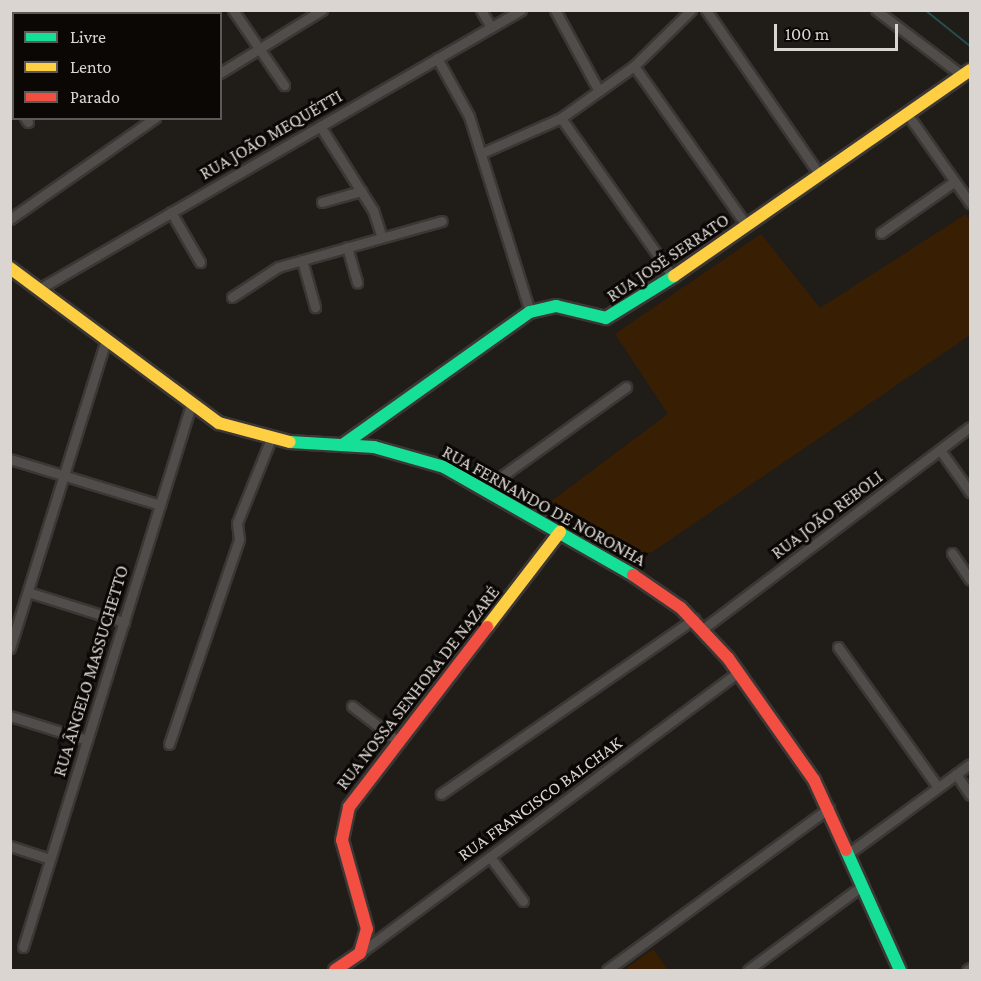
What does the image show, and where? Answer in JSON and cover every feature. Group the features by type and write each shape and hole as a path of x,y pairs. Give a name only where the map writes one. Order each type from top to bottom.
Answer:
{"street":[{"path":"233,10 284,85"},
{"path":"222,72 322,10"},
{"path":"481,10 491,27"},
{"name":"RUA JOÃO MEQUÉTTI","path":"39,289 521,10"},
{"path":"555,10 599,91"},
{"path":"482,153 561,118 634,66 691,10"},
{"path":"706,10 820,175"},
{"path":"876,10 967,73"},
{"path":"437,58 465,108 482,153 530,312"},
{"path":"634,66 747,226"},
{"name":"RUA JOSÉ SERRATO","path":"344,444 530,312 567,306 615,316 967,73"},
{"path":"908,115 970,203"},
{"path":"561,118 673,277"},
{"path":"10,219 152,120"},
{"path":"320,126 373,210 382,238"},
{"path":"881,233 955,181"},
{"path":"322,202 361,191"},
{"path":"171,212 200,262"},
{"path":"232,297 278,267 442,221"},
{"path":"347,248 357,283"},
{"path":"302,260 315,307"},
{"name":"RUA FERNANDO DE NORONHA","path":"10,268 191,405 232,429 270,441 344,444 407,454 484,489 560,532 694,619 739,672 829,808 900,970"},
{"path":"10,648 106,339"},
{"path":"484,489 626,387"},
{"name":"RUA ÂNGELO MASSUCHETTO","path":"23,947 191,405"},
{"name":"RUA JOÃO REBOLI","path":"704,628 970,427"},
{"path":"169,744 239,539 237,523 270,441"},
{"path":"940,450 970,492"},
{"path":"10,459 160,505"},
{"name":"RUA NOSSA SENHORA DE NAZARÉ","path":"360,952 366,919 342,840 344,817 560,532"},
{"path":"952,553 970,580"},
{"path":"28,592 124,622"},
{"path":"441,794 694,619"},
{"path":"838,647 938,787"},
{"name":"RUA FRANCISCO BALCHAK","path":"360,952 739,672"},
{"path":"352,706 399,742"},
{"path":"10,716 87,740"},
{"path":"849,853 970,764"},
{"path":"956,774 970,795"},
{"path":"607,970 829,808"},
{"path":"10,846 50,859"},
{"path":"490,857 523,901"},
{"path":"748,970 862,886"},
{"path":"335,970 360,952"}],"shaded area":[{"path":"966,214 970,221 970,335 636,563 550,502 668,414 615,334 761,234 820,308"},
{"path":"653,949 668,970 624,970"}],"waterway":[{"path":"925,10 970,46"}],"traffic: fast":[{"path":"344,444 530,312 556,306 606,318 674,276"},
{"path":"290,442 374,447 444,467 633,575"},
{"path":"846,850 900,970"}],"traffic: slow":[{"path":"674,276 970,70"},
{"path":"10,268 219,423 290,442"},
{"path":"487,627 560,532"}],"traffic: jam":[{"path":"633,575 681,608 728,658 814,780 846,850"},
{"path":"335,970 360,953 367,929 342,840 349,807 487,627"}]}
